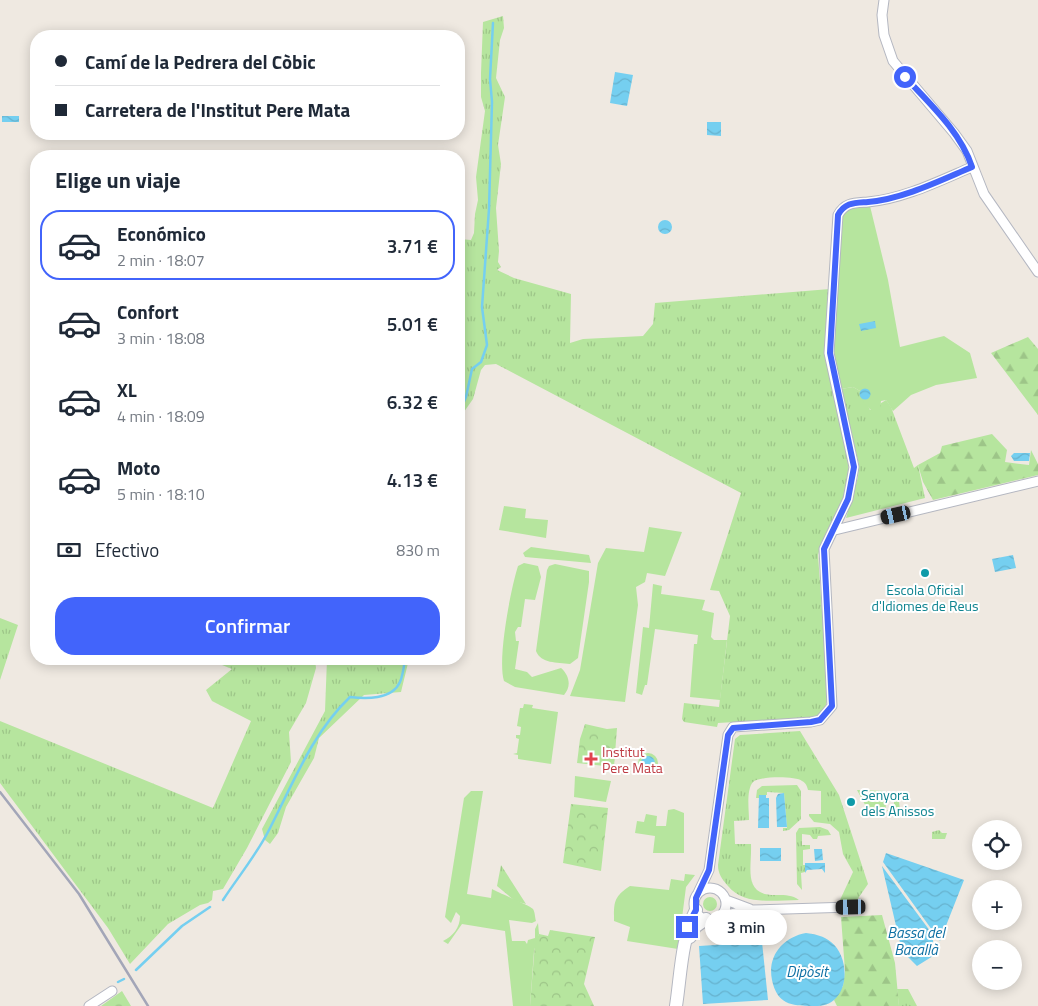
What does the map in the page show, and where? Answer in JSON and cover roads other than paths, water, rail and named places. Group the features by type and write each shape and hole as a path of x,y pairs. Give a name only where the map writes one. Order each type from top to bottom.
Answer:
{"street":[{"path":"884,0 882,15 884,35 893,61 954,132 967,151 984,194 1038,272"},
{"path":"676,1006 687,927 696,910 695,901 709,870 728,735 733,728 820,720 832,706 824,549 835,530 848,499 854,467 830,353 838,215 842,208 850,203 888,198 972,167"},
{"path":"835,530 1038,481"},
{"path":"709,870 718,890 726,900 752,910"},
{"path":"698,893 707,888 718,890"},
{"path":"720,916 725,910 726,900"},
{"path":"684,950 695,927 706,919 715,919 720,916 752,910 851,907"},
{"path":"696,910 706,919"},
{"path":"89,1006 112,991"}],"water":[{"path":"615,72 633,75 627,106 610,103"},
{"path":"2,116 19,116 19,122 2,122"},
{"path":"707,122 721,122 721,136 707,135"},
{"path":"665,220 670,222 672,227 670,232 665,234 660,232 658,227 660,222"},
{"path":"875,321 876,328 861,331 859,324"},
{"path":"865,388 871,394 865,400 859,394"},
{"path":"1014,453 1030,453 1029,461 1014,461 1011,456"},
{"path":"1013,555 1016,568 995,572 992,559"},
{"path":"648,756 653,758 655,763 653,768 648,770 643,768 641,763 643,758"},
{"path":"784,793 787,827 777,827 776,798 778,794"},
{"path":"759,795 766,795 766,798 769,798 769,828 758,828"},
{"path":"760,848 781,848 781,861 760,861"},
{"path":"814,849 822,849 823,860 815,861"},
{"path":"886,853 964,880 940,941 883,862"},
{"path":"805,863 825,863 825,873 822,869 807,870 805,873"},
{"name":"Bassa del Bacallà","path":"882,866 933,935 933,956 917,966 901,947"},
{"name":"Dipòsit","path":"806,933 825,938 831,942 836,947 843,962 843,987 834,1000 823,1005 798,1005 786,1002 777,994 772,980 772,963 779,949 790,939"},
{"name":"Dipòsit","path":"762,942 768,1000 703,1004 699,946"}],"waterway":[{"path":"465,399 472,369 481,362 487,345 482,307 489,209 492,102 490,79 493,23"},
{"path":"223,900 264,839 304,760 325,726 350,697 378,697 391,692 400,682 404,665"},
{"path":"136,970 182,926 210,907"},
{"path":"118,982 124,979"}],"railway":[{"path":"0,792 79,894 148,1006"}],"place":[{"name":"Escola Oficial d'Idiomes de Reus","path":"925,573"},
{"name":"Institut Pere Mata","path":"591,759"},
{"name":"Senyora dels Anissos","path":"851,802"}]}
